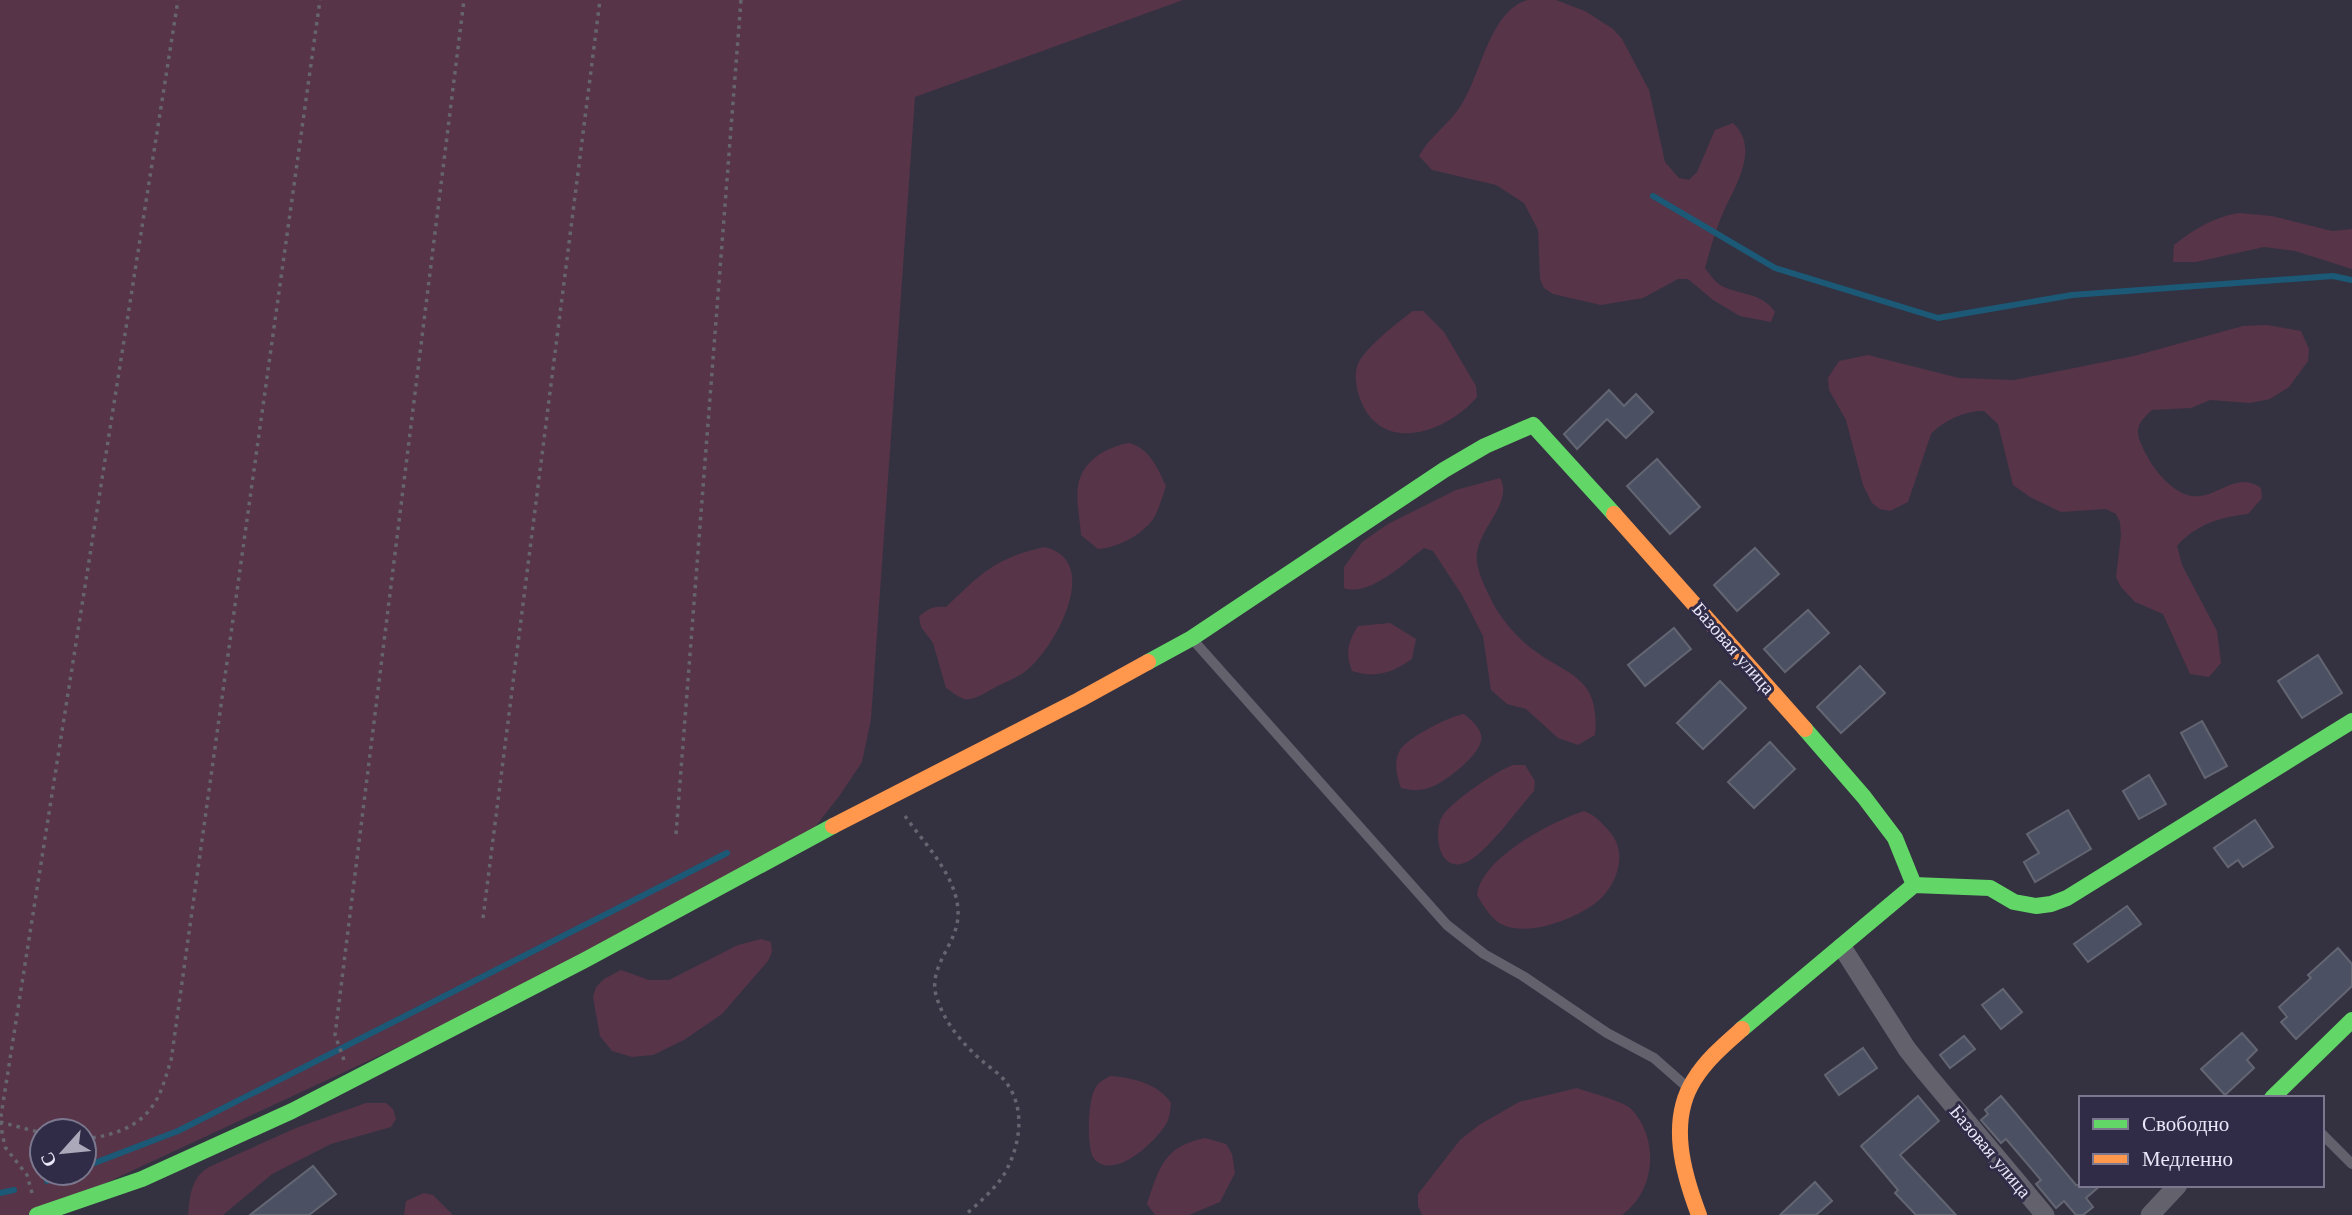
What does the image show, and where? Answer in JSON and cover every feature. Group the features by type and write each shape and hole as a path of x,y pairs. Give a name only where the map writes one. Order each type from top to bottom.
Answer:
{"street":[{"name":"Базовая улица","path":"1192,638 1444,470 1485,446 1533,425 1720,630 1864,797 1895,838 1914,885"},
{"path":"36,1208 142,1179 292,1111 562,972 805,839 1079,700 1192,638"},
{"path":"1699,1215 1681,1160 1680,1135 1688,1088 1723,1046 1914,885 1990,888 2014,902 2036,906 2051,904 2067,898 2352,721"},
{"name":"Базовая улица","path":"1842,947 1907,1049 2045,1215"},
{"path":"2280,1095 2352,1020"},
{"path":"2150,1215 2176,1187"}],"lane":[{"path":"1192,638 1447,925 1484,954 1523,976 1607,1033 1654,1058 1688,1088"},
{"path":"2324,1136 2352,1164"}],"path":[{"path":"36,1208 27,1175 5,1147 0,1122 178,0"},
{"path":"98,1137 109,1136 135,1124 155,1103 171,1061 320,0"},
{"path":"341,1058 335,1035 464,0"},
{"path":"483,918 600,0"},
{"path":"676,834 741,0"},
{"path":"890,796 946,875 955,893 957,924 936,972 935,992 942,1011 964,1045 1005,1081 1016,1101 1021,1130 1008,1169 965,1215"},
{"path":"0,1122 28,1129"}],"shaded area":[{"path":"0,0 1183,0 915,97 871,719 862,762 805,840 585,960 98,1187 98,1117 28,1117 28,1187 97,1187 37,1215 0,1215"},
{"path":"1528,0 1556,0 1585,11 1613,29 1622,39 1649,90 1665,162 1679,178 1689,180 1697,172 1715,130 1733,123 1741,133 1745,144 1742,168 1719,221 1705,268 1720,285 1757,297 1770,306 1775,312 1771,322 1740,316 1713,300 1688,279 1678,279 1643,298 1601,305 1553,294 1544,288 1540,279 1538,230 1524,203 1496,185 1432,170 1419,156 1460,107 1487,46 1504,17 1515,6"},
{"path":"2239,213 2272,216 2332,231 2352,229 2352,269 2295,251 2264,247 2196,262 2173,262 2174,245 2182,239 2213,221"},
{"path":"1413,311 1423,311 1444,332 1476,386 1477,397 1464,410 1431,429 1414,433 1397,432 1381,427 1368,415 1359,396 1356,371 1367,351"},
{"path":"2267,325 2301,331 2309,349 2308,361 2289,387 2270,399 2250,403 2210,400 2191,408 2152,410 2138,431 2151,463 2165,480 2182,493 2201,496 2238,482 2261,488 2262,498 2248,514 2228,517 2200,527 2177,546 2182,565 2217,631 2221,663 2209,677 2190,674 2163,614 2135,602 2121,587 2116,577 2121,535 2116,514 2106,509 2061,512 2030,497 2013,485 1998,424 1984,411 1955,417 1931,434 1908,502 1890,511 1880,509 1872,503 1863,485 1846,420 1829,390 1828,378 1839,361 1868,355 1959,378 2014,380 2134,356 2243,326"},
{"path":"1129,443 1148,454 1166,486 1156,514 1146,527 1123,542 1098,549 1081,535 1077,498 1080,477 1096,457"},
{"path":"1500,478 1502,498 1477,551 1480,573 1495,607 1513,632 1540,655 1566,670 1586,687 1595,714 1595,735 1578,745 1558,738 1526,709 1507,704 1491,690 1483,636 1462,595 1433,551 1424,548 1397,570 1365,588 1344,588 1344,567 1362,542 1388,524 1456,490"},
{"path":"1044,547 1061,555 1070,568 1072,585 1069,604 1061,624 1038,658 1023,673 976,697 959,697 946,688 933,643 921,627 919,617 931,608 946,607 990,568"},
{"path":"1390,623 1416,639 1412,659 1384,673 1352,671 1349,648 1358,626"},
{"path":"1464,714 1481,735 1481,742 1472,757 1448,778 1434,786 1418,790 1401,788 1396,765 1404,745 1429,728"},
{"path":"1513,765 1525,765 1535,781 1534,791 1475,857 1467,862 1450,863 1440,850 1438,841 1443,815 1476,787"},
{"path":"1584,811 1606,828 1619,850 1618,870 1608,890 1583,911 1548,925 1523,929 1511,928 1497,922 1477,895 1491,867 1537,832"},
{"path":"761,939 771,942 772,952 768,961 722,1014 684,1040 653,1055 632,1057 612,1051 600,1036 593,997 596,987 604,979 621,970 649,980 669,980 738,945"},
{"path":"1110,1076 1152,1086 1171,1103 1167,1122 1154,1140 1124,1162 1104,1165 1092,1155 1089,1115 1095,1088"},
{"path":"1577,1088 1628,1107 1641,1122 1647,1135 1650,1164 1647,1179 1642,1193 1622,1215 1422,1215 1418,1206 1418,1194 1460,1140 1479,1125 1519,1102"},
{"path":"366,1103 386,1103 393,1109 396,1119 391,1127 331,1144 272,1174 223,1215 188,1215 195,1182 209,1167 296,1128"},
{"path":"1205,1138 1226,1144 1232,1154 1235,1173 1220,1202 1189,1215 1155,1215 1147,1204 1165,1161 1180,1147"},
{"path":"424,1193 433,1195 453,1215 404,1215 406,1201"}],"building":[{"path":"1609,390 1624,406 1636,394 1653,412 1626,438 1607,419 1577,449 1564,434"},
{"path":"1657,459 1700,507 1670,534 1627,486"},
{"path":"1755,548 1779,574 1737,611 1714,585"},
{"path":"1808,610 1829,633 1785,672 1764,649"},
{"path":"1674,628 1691,649 1645,686 1628,665"},
{"path":"2318,655 2342,693 2302,718 2278,681"},
{"path":"1860,666 1885,693 1841,733 1817,707"},
{"path":"1720,681 1746,708 1703,749 1677,723"},
{"path":"2202,721 2227,766 2205,778 2181,733"},
{"path":"1770,742 1795,769 1754,808 1728,782"},
{"path":"2149,775 2166,804 2139,819 2123,791"},
{"path":"2068,810 2091,849 2035,882 2024,862 2039,853 2027,834"},
{"path":"2255,820 2273,847 2243,867 2238,860 2228,867 2214,848"},
{"path":"2127,906 2141,924 2088,962 2074,944"},
{"path":"2338,948 2352,964 2352,986 2296,1039 2281,1022 2287,1017 2279,1007 2311,978 2308,975"},
{"path":"2003,989 2022,1012 2001,1029 1982,1005"},
{"path":"2242,1033 2257,1050 2247,1060 2254,1068 2225,1095 2201,1069"},
{"path":"1964,1036 1975,1049 1950,1068 1940,1055"},
{"path":"1863,1048 1877,1068 1839,1095 1825,1075"},
{"path":"1918,1096 1939,1121 1900,1155 1956,1215 1916,1215 1895,1193 1898,1190 1861,1146"},
{"path":"2001,1096 2076,1185 2099,1187 2086,1198 2093,1207 2083,1215 2076,1215 2064,1201 2056,1208 2036,1184 2041,1180 2006,1139 2001,1143 1981,1120 1988,1114 1985,1110"},
{"path":"313,1166 336,1194 309,1215 250,1215"},
{"path":"1815,1182 1832,1201 1816,1215 1780,1215"}],"waterway":[{"path":"1653,196 1775,268 1938,318 2072,295 2333,276 2352,280"},
{"path":"98,1162 178,1131 727,853"},
{"path":"0,1193 14,1190"}],"traffic: fast":[{"path":"1148,662 1192,638 1444,470 1485,446 1533,425 1614,514"},
{"path":"1742,1029 1914,885 1990,888 2014,902 2036,906 2051,904 2067,898 2352,721"},
{"path":"1805,729 1864,797 1895,838 1914,885"},
{"path":"37,1215 142,1179 292,1111 585,960 833,826"},
{"path":"2274,1096 2352,1020"}],"traffic: slow":[{"path":"1614,514 1805,729"},
{"path":"833,826 1148,662"},
{"path":"1699,1215 1688,1182 1681,1147 1682,1112 1686,1096 1699,1073 1742,1029"}]}
